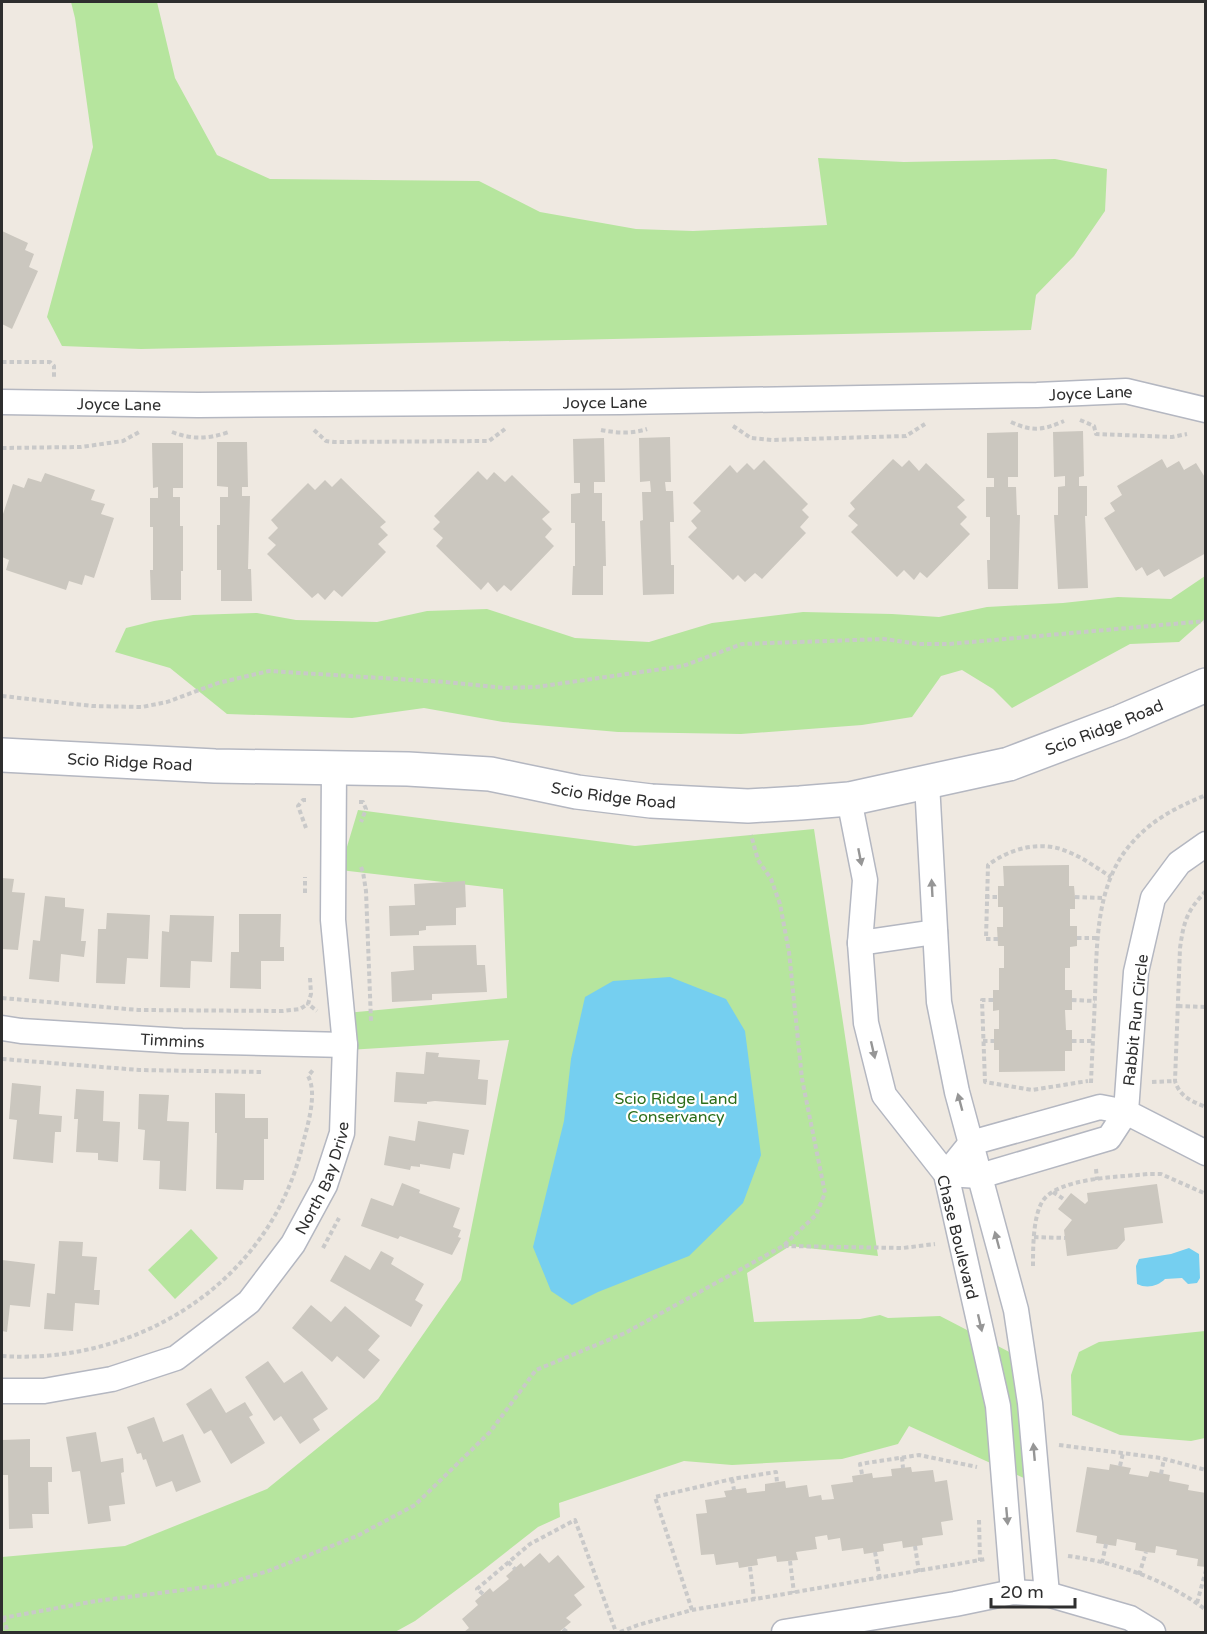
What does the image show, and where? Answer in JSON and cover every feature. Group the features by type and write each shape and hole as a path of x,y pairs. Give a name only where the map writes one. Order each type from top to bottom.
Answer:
{"street":[{"name":"Joyce Lane","path":"2,402 198,405 610,402 1126,391 1206,410"},
{"name":"Scio Ridge Road","path":"2,755 215,766 408,769 490,774 577,792 651,801 748,806 849,799 1009,764 1120,722 1206,685"},
{"name":"North Bay Drive","path":"2,1391 44,1391 112,1379 176,1358 249,1302 293,1244 326,1185 342,1133 345,1046 333,920 334,767"},
{"path":"927,783 939,1002 957,1092 1016,1310 1030,1403 1047,1594"},
{"name":"Chase Boulevard","path":"849,799 865,880 860,943 866,1023 884,1095 946,1174 998,1406 1013,1592"},
{"name":"Rabbit Run Circle","path":"946,1174 980,1176 1109,1138 1126,1112 1136,972 1153,898 1179,863 1206,844"},
{"path":"860,943 935,932"},
{"name":"Timmins","path":"2,1028 182,1041 345,1046"},
{"path":"946,1174 971,1143 1100,1107 1126,1112 1206,1153"},
{"path":"998,1406 1030,1403"},
{"path":"784,1632 955,1604 1013,1592 1047,1594 1130,1618 1153,1632"}],"path":[{"path":"2,362 50,362 54,366 54,403"},
{"path":"1005,419 1030,429 1050,428 1072,418 1094,426 1096,434 1172,437 1190,432"},
{"path":"728,423 751,438 772,440 906,436 929,422"},
{"path":"306,429 314,431 326,441 334,442 489,441 505,429 512,427"},
{"path":"594,427 616,432 638,432 651,427"},
{"path":"2,448 81,447 123,441 140,431 151,429"},
{"path":"163,429 196,439 237,430"},
{"path":"2,696 92,706 142,707 167,702 218,683 269,671 504,688 536,687 683,666 742,644 884,639 919,644 949,644 1206,621"},
{"path":"307,830 298,806 303,800 363,802 366,809 360,827"},
{"path":"8,1632 2,1618 96,1601 223,1585 268,1571 357,1536 415,1505 490,1432 536,1370 625,1333 783,1245 816,1215 825,1193 802,1079 789,952 780,904 771,879 758,860 754,845"},
{"path":"998,939 986,939 985,897 987,865 1000,855 1016,849 1055,847 1068,851 1111,877"},
{"path":"358,862 363,872 366,891 371,1024"},
{"path":"305,875 305,895"},
{"path":"1206,891 1190,908 1183,928 1175,1081 1185,1098 1206,1107"},
{"path":"985,897 998,897"},
{"path":"1075,897 1104,898"},
{"path":"1077,938 1097,939"},
{"path":"2,998 138,1010 283,1011 300,1009 308,1004 311,994 310,972"},
{"path":"993,1000 982,1000 985,1082 1032,1090 1100,1079 1175,1081"},
{"path":"1072,1000 1095,1001"},
{"path":"308,1004 319,1013 318,1064 308,1076"},
{"path":"1178,1006 1206,1007"},
{"path":"983,1041 994,1041"},
{"path":"1072,1041 1093,1041"},
{"path":"2,1059 139,1070 273,1071"},
{"path":"2,1356 38,1357 76,1353 117,1343 156,1327 188,1309 220,1284 266,1228 287,1190 301,1154 310,1113 311,1081 303,1072"},
{"path":"1034,1276 1034,1237 1042,1202 1053,1191 1071,1183 1161,1174 1206,1194"},
{"path":"1053,1191 1065,1200"},
{"path":"322,1250 342,1214"},
{"path":"1034,1237 1065,1238"},
{"path":"783,1245 903,1248 936,1244"},
{"path":"1057,1434 1058,1456"},
{"path":"1058,1445 1164,1459 1206,1470"},
{"path":"1120,1466 1123,1453"},
{"path":"862,1474 860,1464 920,1455 977,1467"},
{"path":"902,1457 903,1468"},
{"path":"1161,1474 1164,1459"},
{"path":"692,1610 655,1497 732,1479 776,1472 777,1482"},
{"path":"732,1479 735,1490"},
{"path":"979,1514 980,1561"},
{"path":"483,1594 477,1589 530,1544 575,1520 618,1632 638,1624 692,1610 1010,1556"},
{"path":"1102,1563 1106,1544"},
{"path":"915,1546 919,1572"},
{"path":"875,1552 880,1579"},
{"path":"1139,1575 1146,1552"},
{"path":"1044,1554 1076,1557 1139,1575 1159,1582 1206,1610"},
{"path":"790,1561 794,1593"},
{"path":"508,1562 515,1569"},
{"path":"750,1567 754,1599"},
{"path":"1197,1603 1206,1570"}],"green space":[{"path":"71,2 157,2 175,78 217,155 270,179 479,181 540,212 636,229 693,231 827,225 818,158 904,162 1055,159 1107,169 1105,211 1074,256 1036,295 1031,330 141,349 62,346 47,317 93,147"},
{"path":"1205,576 1205,619 1179,642 1130,644 1012,708 993,689 962,670 941,676 912,717 862,725 741,734 618,732 503,722 424,708 352,718 227,714 170,668 115,652 126,628 193,615 257,613 296,620 377,622 427,611 487,609 575,638 649,642 712,623 803,612 939,617 987,607 1118,597 1171,599"},
{"name":"Scio Ridge Land Conservancy","path":"358,810 635,846 814,829 878,1256 790,1246 747,1273 754,1322 860,1319 880,1315 888,1318 940,1316 1025,1360 1026,1479 909,1426 898,1444 842,1459 732,1465 684,1461 559,1503 560,1517 538,1527 415,1621 395,1632 2,1632 2,1557 125,1546 267,1489 378,1399 461,1280 509,1040 348,1050 346,1013 507,998 503,889 340,870"},
{"path":"191,1229 218,1258 175,1299 148,1270"},
{"path":"1205,1331 1205,1438 1191,1441 1120,1435 1072,1415 1071,1375 1079,1352 1099,1342"}],"water":[{"path":"670,977 726,999 745,1031 761,1155 743,1203 689,1256 598,1292 572,1305 551,1291 533,1247 564,1121 571,1059 585,997 613,981"},
{"path":"1189,1248 1199,1254 1200,1278 1197,1283 1188,1284 1182,1278 1165,1279 1152,1286 1137,1284 1136,1266 1139,1259 1171,1254"}],"building":[{"path":"2,231 28,243 25,250 34,254 29,267 38,271 12,329 2,324"},
{"path":"1083,431 1084,476 1079,477 1079,486 1087,486 1087,516 1085,516 1088,588 1058,589 1054,515 1058,515 1058,487 1065,486 1065,476 1054,477 1053,432"},
{"path":"1018,432 1018,477 1008,477 1008,487 1016,487 1017,515 1020,515 1018,589 988,589 987,560 990,560 990,517 986,517 986,487 994,487 994,478 987,478 987,433"},
{"path":"670,437 671,482 665,482 666,491 673,491 674,522 670,522 674,594 643,595 640,521 643,520 642,492 651,492 650,481 640,482 639,438"},
{"path":"604,438 605,482 594,482 594,493 602,493 602,521 605,521 606,566 603,566 603,595 572,595 575,523 571,523 571,494 580,493 580,483 574,483 573,439"},
{"path":"217,442 247,442 248,487 242,487 242,496 250,496 248,569 251,569 252,601 221,601 221,570 217,570 217,525 220,525 220,497 228,497 228,487 217,486"},
{"path":"152,443 183,443 183,488 173,488 173,497 180,497 180,526 183,526 181,600 151,600 150,570 153,570 153,527 150,527 150,498 158,498 158,487 153,488"},
{"path":"893,459 902,467 909,460 919,471 926,463 965,500 957,507 967,517 960,524 970,534 927,578 920,572 914,580 904,570 897,577 851,532 858,525 848,516 855,509 850,503"},
{"path":"1162,459 1167,468 1179,461 1184,470 1196,463 1206,479 1206,553 1164,577 1159,569 1147,576 1142,567 1136,571 1104,518 1115,511 1110,503 1122,495 1117,486"},
{"path":"764,460 808,504 802,510 809,517 800,527 806,533 762,579 755,573 745,582 738,575 733,580 688,537 697,528 691,521 701,511 693,503 730,465 737,473 747,463 754,470"},
{"path":"478,471 487,480 494,472 505,482 512,475 550,512 542,519 552,529 545,537 554,546 511,591 504,585 497,592 488,582 481,590 436,546 443,538 433,529 440,522 434,516"},
{"path":"45,473 95,490 91,500 105,504 101,514 114,518 94,578 85,575 82,585 69,581 66,590 6,570 9,560 2,557 2,517 13,484 24,488 28,478 41,482"},
{"path":"341,478 386,522 380,527 388,535 378,544 386,552 342,597 334,590 325,600 318,593 312,598 267,554 276,545 268,538 278,528 271,520 308,483 315,490 325,480 332,487"},
{"path":"1069,865 1069,886 1074,886 1075,897 1075,909 1070,909 1070,926 1077,926 1077,946 1070,947 1070,968 1065,968 1065,990 1072,990 1072,1010 1065,1010 1066,1030 1072,1030 1072,1051 1065,1051 1065,1071 999,1072 999,1050 994,1050 994,1029 999,1029 999,1010 993,1011 993,990 999,990 999,968 1004,968 1004,946 998,946 997,927 1003,927 1003,907 998,907 998,886 1004,886 1003,866"},
{"path":"2,878 14,879 12,892 25,893 18,950 2,949"},
{"path":"465,881 466,907 456,908 456,925 426,926 426,930 419,931 419,935 390,936 389,906 415,905 414,884"},
{"path":"45,896 65,898 65,907 84,909 81,941 86,941 84,957 61,954 59,982 29,979 33,940 40,941"},
{"path":"107,913 150,915 148,959 127,958 125,984 96,983 98,929 106,929"},
{"path":"239,914 281,914 280,947 284,947 284,961 261,961 261,989 230,988 231,952 239,952"},
{"path":"170,915 214,916 212,962 191,961 190,988 160,987 162,931 169,932"},
{"path":"476,945 477,965 485,965 487,992 432,994 432,1000 392,1002 391,972 414,970 413,946"},
{"path":"426,1052 439,1053 438,1057 480,1060 478,1079 488,1080 486,1105 435,1101 427,1102 427,1104 394,1102 396,1072 424,1074"},
{"path":"12,1083 41,1086 39,1114 62,1116 61,1132 55,1132 53,1163 13,1159 17,1120 9,1119"},
{"path":"76,1089 104,1091 103,1121 120,1122 118,1162 98,1160 98,1153 76,1152 78,1119 74,1119"},
{"path":"215,1093 245,1094 245,1118 268,1118 268,1139 264,1139 264,1180 244,1180 243,1190 216,1189"},
{"path":"139,1094 169,1095 167,1121 189,1122 186,1191 159,1189 160,1161 143,1160 145,1130 138,1129"},
{"path":"418,1121 469,1130 464,1155 453,1153 450,1169 420,1164 420,1167 411,1166 410,1170 384,1165 389,1136 415,1141"},
{"path":"402,1183 420,1190 419,1193 460,1208 453,1227 461,1230 458,1237 461,1238 452,1255 400,1236 398,1239 361,1226 371,1198 393,1206"},
{"path":"1157,1184 1163,1223 1124,1228 1125,1240 1117,1249 1067,1256 1064,1230 1072,1220 1058,1209 1071,1193 1085,1204 1088,1201 1087,1193"},
{"path":"59,1241 83,1242 82,1256 97,1257 94,1290 100,1290 99,1305 75,1303 73,1331 44,1329 47,1293 55,1294"},
{"path":"381,1251 394,1258 391,1264 424,1284 415,1300 423,1305 411,1327 330,1281 345,1255 370,1270"},
{"path":"2,1260 35,1264 30,1307 10,1305 7,1332 2,1331"},
{"path":"311,1305 331,1322 345,1306 380,1336 368,1350 380,1360 364,1379 337,1356 332,1362 292,1328"},
{"path":"268,1361 284,1383 302,1371 328,1409 313,1419 320,1430 300,1444 281,1416 274,1421 245,1377"},
{"path":"211,1388 226,1413 245,1402 253,1415 249,1417 265,1443 231,1464 211,1430 204,1434 186,1404"},
{"path":"154,1417 163,1442 183,1434 201,1482 176,1492 172,1481 156,1487 146,1459 143,1460 141,1453 137,1454 127,1427"},
{"path":"96,1432 101,1462 123,1458 124,1472 121,1473 125,1504 109,1506 111,1521 88,1524 80,1471 72,1472 66,1437"},
{"path":"30,1439 30,1467 52,1467 52,1482 48,1482 49,1514 32,1514 33,1528 9,1529 8,1475 2,1475 2,1440"},
{"path":"1110,1464 1131,1468 1129,1474 1148,1477 1150,1471 1170,1475 1169,1481 1189,1485 1188,1490 1206,1493 1206,1567 1197,1566 1198,1559 1176,1555 1177,1550 1156,1546 1155,1553 1146,1552 1135,1550 1136,1543 1117,1539 1116,1546 1096,1543 1097,1536 1076,1532 1087,1467 1109,1470"},
{"path":"911,1467 912,1472 933,1470 935,1482 947,1480 953,1520 941,1522 943,1535 922,1538 923,1545 903,1548 902,1541 883,1544 884,1551 864,1554 863,1548 842,1551 840,1538 828,1540 827,1535 815,1537 817,1549 796,1552 798,1560 777,1562 776,1556 757,1559 758,1565 739,1568 738,1562 716,1565 714,1554 701,1555 696,1514 707,1513 705,1500 726,1497 724,1491 746,1488 747,1493 765,1491 765,1484 785,1481 786,1488 807,1485 809,1497 821,1495 822,1500 834,1499 831,1485 853,1482 852,1476 872,1473 873,1478 892,1476 891,1469"},
{"path":"540,1553 549,1563 558,1555 585,1587 574,1595 582,1605 566,1618 571,1622 559,1632 464,1632 469,1628 462,1619 478,1605 475,1601 490,1588 493,1592 509,1579 506,1576 521,1563 524,1567"}]}
